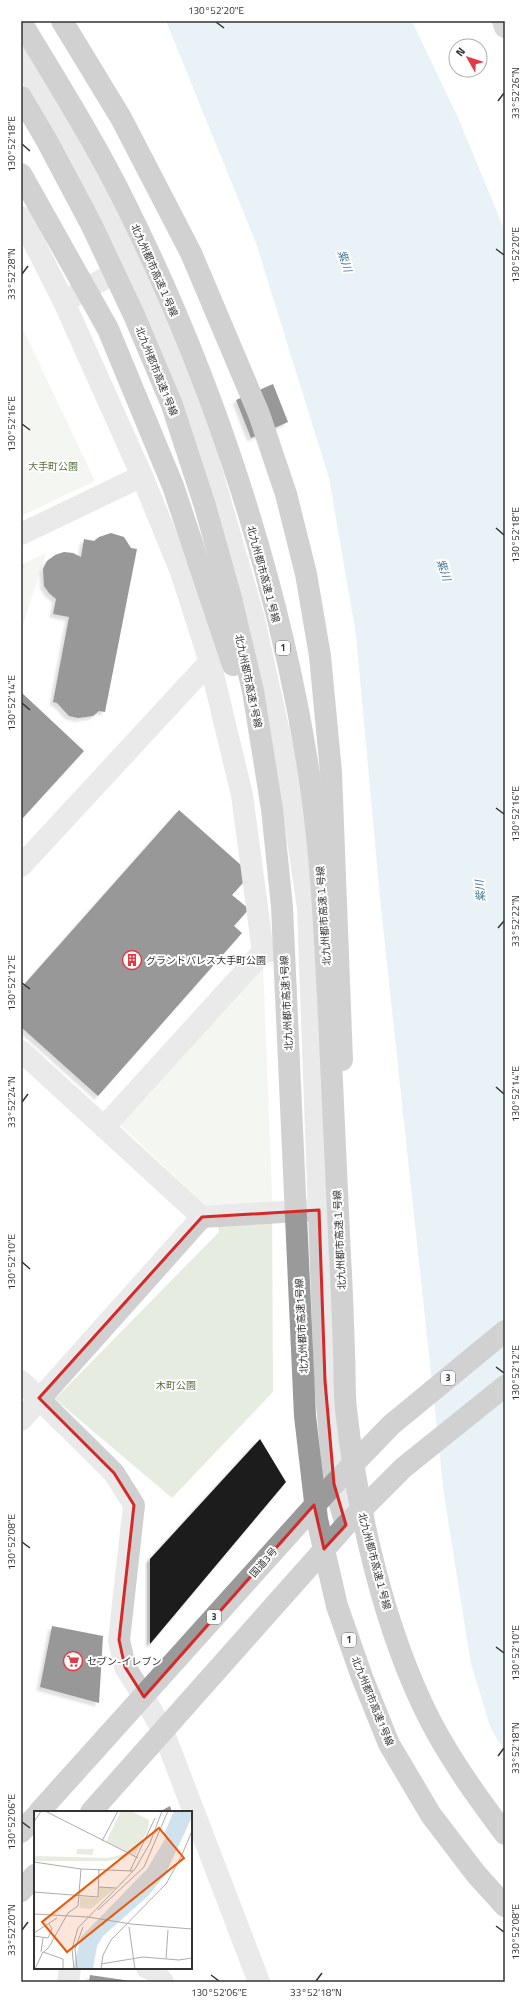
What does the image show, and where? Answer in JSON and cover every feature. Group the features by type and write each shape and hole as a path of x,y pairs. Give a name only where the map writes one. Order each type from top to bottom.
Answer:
{"highway":[{"path":"62,21 121,118 191,253 259,414 286,494 306,574 320,656 331,772 346,1202 343,1326"},
{"name":"北九州都市高速１号線","path":"21,22 81,122 126,205 167,295 203,382 240,489 266,580 290,676 310,787 323,898 346,1405 359,1499 381,1588 403,1657 430,1720 467,1784 505,1834"},
{"name":"北九州都市高速1号線","path":"21,97 47,141 91,224 134,315 172,405 205,506 231,598 253,691 272,809 282,907 305,1416 317,1519 338,1606 362,1677 389,1744 431,1815 476,1874 505,1906"},
{"path":"21,174 108,329 173,486 240,685 272,809"},
{"name":"国道3号","path":"40,1811 334,1484 392,1425 505,1331"},
{"path":"92,1811 346,1525 403,1468 505,1386"},
{"path":"21,1832 34,1818"},
{"path":"21,1891 34,1876"}],"main road":[{"path":"503,21 505,27"}],"street":[{"path":"21,58 81,162 150,298 205,448 253,615 288,773 308,908 325,1381 334,1484 346,1525"},
{"path":"21,217 64,302 142,476 181,572 210,662 242,795 263,952"},
{"path":"64,302 132,263"},
{"path":"21,534 142,476"},
{"path":"21,866 253,615"},
{"path":"104,1126 263,952 310,946"},
{"path":"21,1051 202,1217"},
{"path":"21,1420 39,1398 202,1217 319,1210"},
{"path":"21,1381 114,1473 134,1505 119,1640 125,1667 144,1696 163,1731 259,1982"},
{"path":"68,1982 70,1969"},
{"path":"152,1969 163,1982"}],"path":[{"path":"21,571 24,564"}],"highlighted area":[{"path":"319,1210 325,1381 334,1484 346,1525 324,1549 314,1505 144,1697 125,1667 119,1640 134,1505 114,1473 39,1398 202,1217"}],"green space":[{"name":"大手町公園","path":"21,325 95,481 21,516"},
{"path":"46,553 21,631 21,565"},
{"name":"木町公園","path":"263,964 272,1192 273,1392 172,1498 55,1399 219,1232 214,1213 116,1121"}],"water":[{"name":"紫川","path":"166,21 412,21 459,120 505,231 505,1752 491,1729 471,1664 444,1495 381,908 356,635 329,478 256,243"}],"building":[{"path":"273,384 288,422 251,438 236,400"},
{"path":"111,533 124,537 131,548 137,549 105,712 99,711 93,716 78,718 69,716 57,703 53,702 69,617 53,614 56,599 44,586 43,569 47,561 55,555 64,552 73,553 81,557 84,539 94,541 99,537"},
{"path":"21,692 84,751 21,820"},
{"name":"グランドパレス大手町公園","path":"179,810 251,874 232,895 249,909 234,926 242,933 98,1096 21,1027 21,988"},
{"path":"260,1439 286,1482 150,1644 150,1559"},
{"name":"セブン-イレブン","path":"52,1626 103,1636 99,1703 40,1687"},
{"path":"170,1806 172,1811 161,1811"},
{"path":"90,1975 131,1981 131,1982 89,1982"}],"place":[{"name":"グランドパレス大手町公園","path":"132,960"},
{"name":"セブン-イレブン","path":"73,1661"}]}
